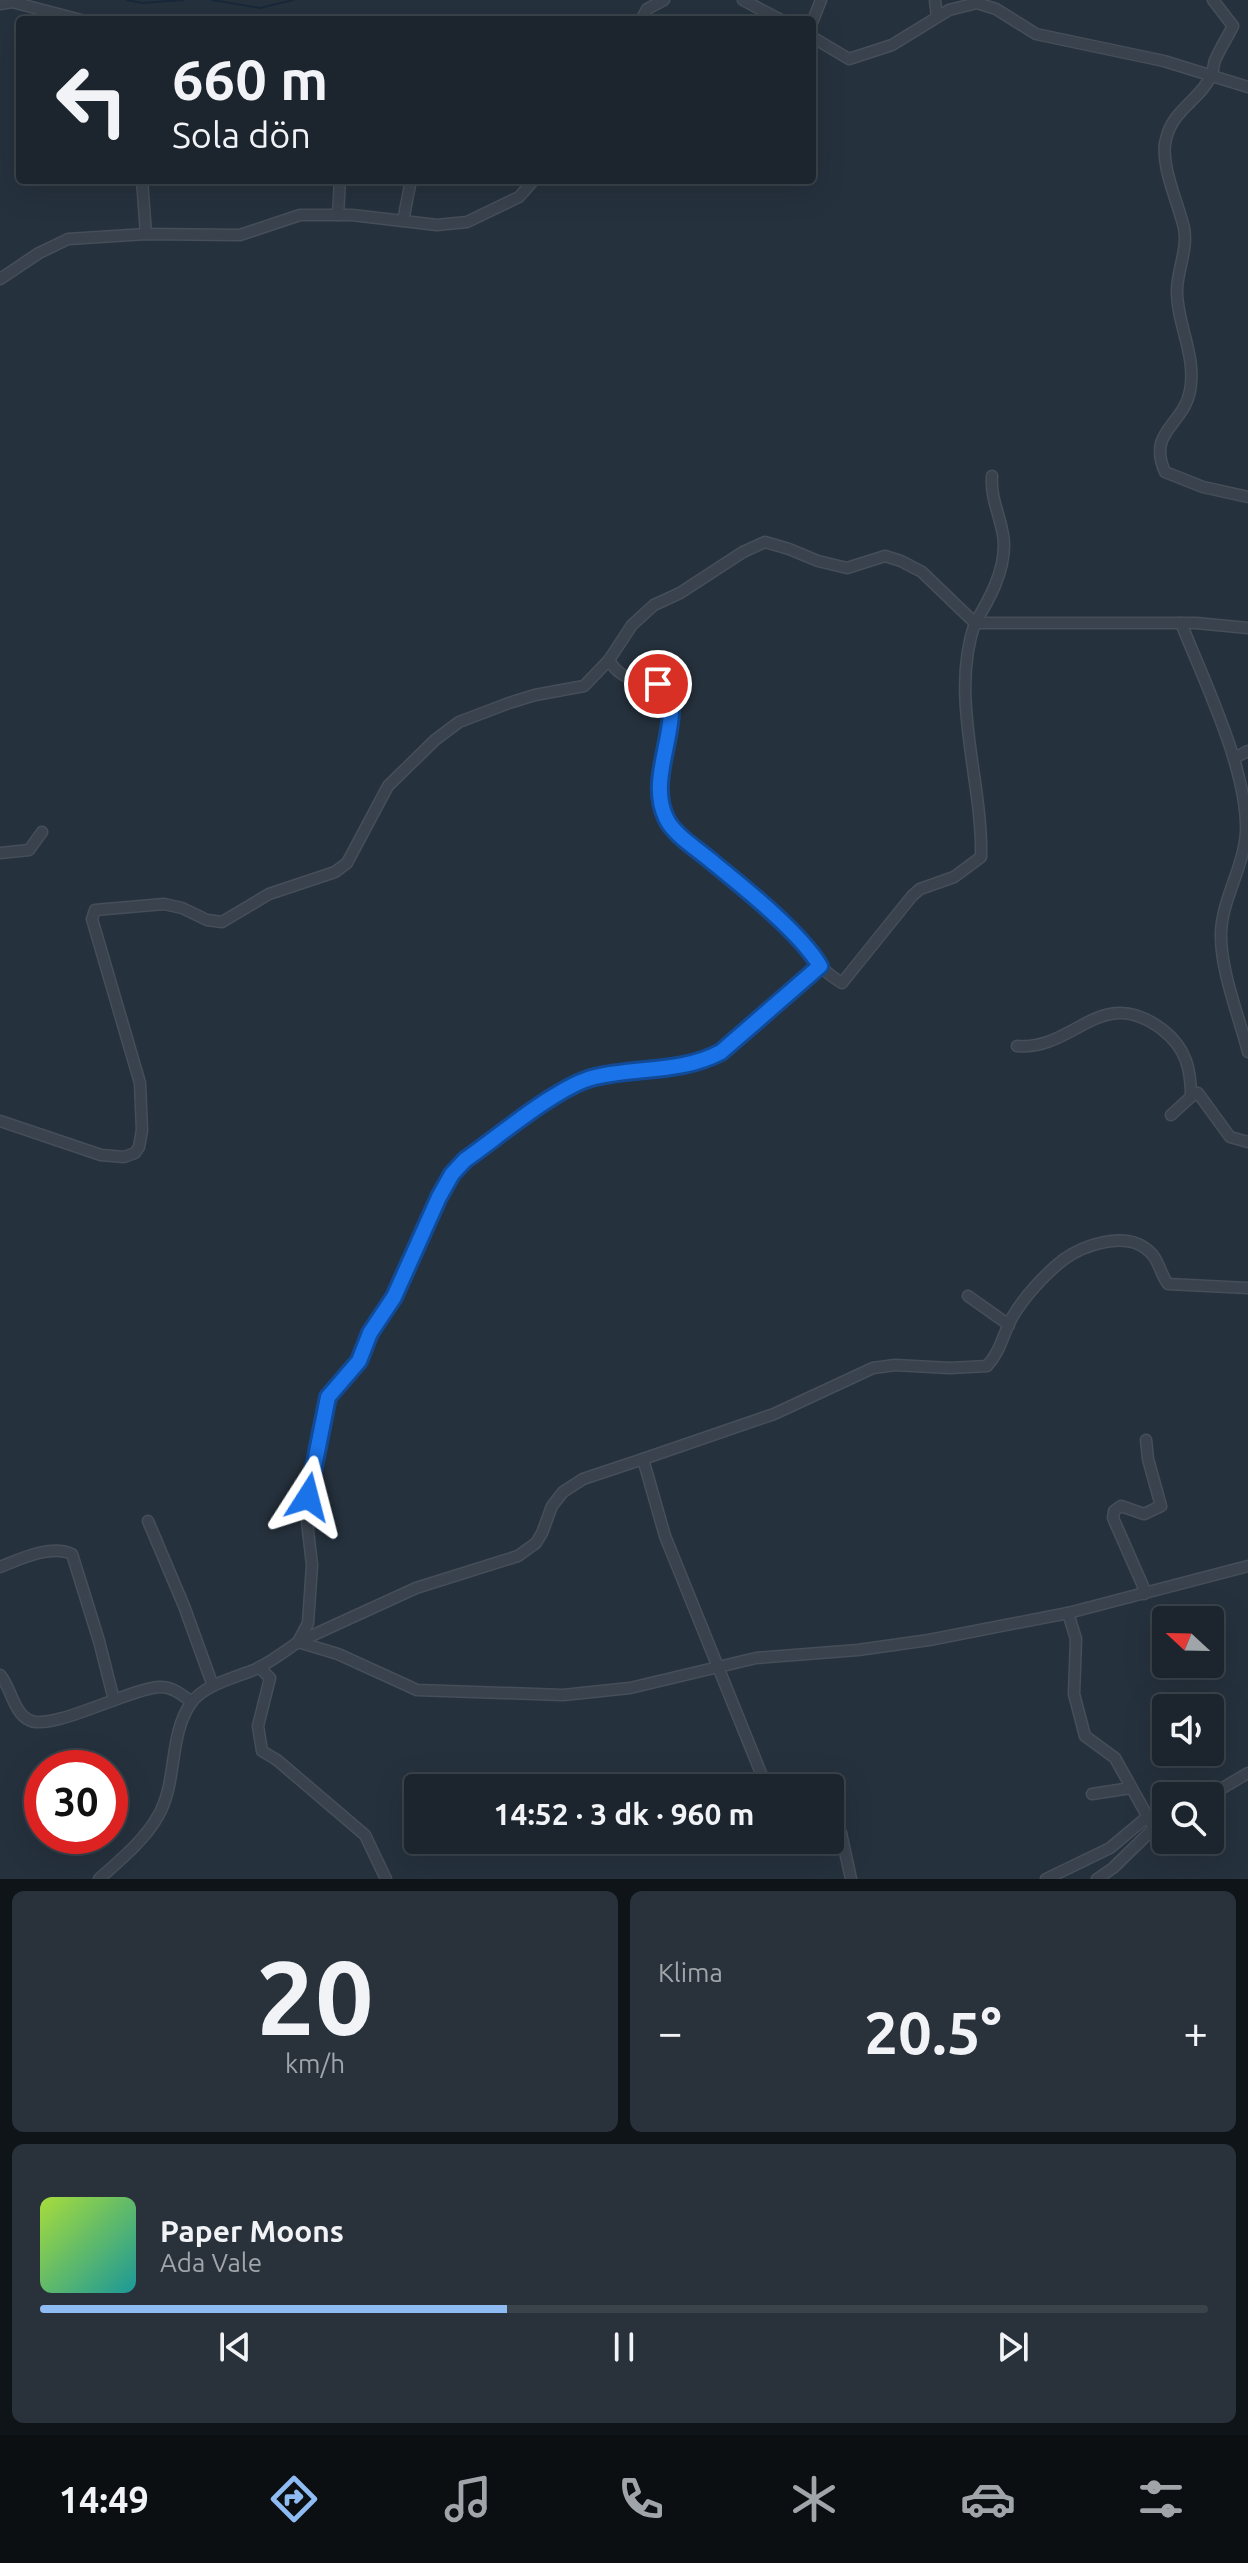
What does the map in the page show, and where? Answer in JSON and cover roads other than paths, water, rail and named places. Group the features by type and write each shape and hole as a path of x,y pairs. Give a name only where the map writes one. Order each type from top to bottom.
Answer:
{"street":[{"path":"643,16 647,9 664,0"},
{"path":"743,0 773,16"},
{"path":"935,0 937,17"},
{"path":"1213,0 1233,26 1215,60 1211,77 1172,121 1164,143 1172,194 1184,229 1184,253 1177,289 1192,365 1190,393 1158,444 1159,460 1165,472 1203,487 1248,497"},
{"path":"0,4 12,2 66,16"},
{"path":"816,39 849,59 892,45 949,10 977,3 996,9 1036,34 1164,61 1248,87"},
{"path":"142,184 146,234"},
{"path":"338,215 340,184"},
{"path":"403,221 410,184"},
{"path":"0,279 39,253 68,239 146,234 240,235 300,215 338,215 437,225 467,222 519,197 530,184"},
{"path":"609,660 615,671 625,677 658,684 669,691 672,720 661,784 662,805 667,820 813,954 824,972 842,983 912,896 920,889 954,877 981,857 982,828 968,742 967,698 969,638 999,576 1005,544 990,493 992,476"},
{"path":"0,1121 101,1155 124,1157 135,1153 139,1147 142,1130 140,1083 92,919 95,910 164,904 182,908 207,920 222,922 269,894 335,872 347,863 388,786 435,740 459,722 509,703 584,686 609,660 632,625 654,605 765,542 847,568 885,556 901,561 922,572 975,623 1181,623 1248,628"},
{"path":"1181,623 1234,758 1242,797 1246,832 1221,933 1225,966 1248,1052"},
{"path":"1234,758 1248,751"},
{"path":"0,853 29,850 42,832"},
{"path":"298,1642 308,1623 312,1565 306,1513 328,1397 359,1361 370,1333 394,1297 452,1174 465,1160 573,1085 595,1077 703,1062 721,1052 820,966"},
{"path":"1017,1046 1027,1047 1056,1039 1110,1012 1149,1019 1169,1035 1184,1053 1190,1068 1191,1097"},
{"path":"1171,1115 1198,1093 1230,1137 1248,1142"},
{"path":"99,1879 136,1845 159,1814 179,1730 192,1702 213,1686 259,1667 298,1642 416,1588 518,1556 536,1543 552,1506 563,1492 583,1479 774,1414 873,1368 895,1365 950,1368 987,1366 997,1355 1009,1325 1032,1291 1063,1260 1088,1248 1129,1241 1146,1248 1158,1261 1168,1284 1248,1288"},
{"path":"968,1296 1009,1325"},
{"path":"1144,1594 1113,1518 1114,1511 1121,1506 1144,1514 1161,1506 1146,1440"},
{"path":"643,1459 665,1536 761,1774"},
{"path":"148,1521 213,1686"},
{"path":"0,1567 23,1557 63,1550 72,1554 114,1700"},
{"path":"298,1642 338,1654 417,1690 563,1695 630,1688 756,1658 858,1650 929,1640 1068,1613 1248,1566"},
{"path":"1068,1613 1076,1639 1074,1694 1085,1736 1115,1758 1152,1825"},
{"path":"259,1667 270,1678 258,1726 262,1751 277,1760 365,1835 386,1879"},
{"path":"1,1672 21,1715 33,1723 50,1723 160,1687 178,1691 192,1702"},
{"path":"1224,1787 1248,1773"},
{"path":"1092,1794 1131,1788"},
{"path":"1046,1879 1110,1848 1147,1817"},
{"path":"1097,1879 1113,1868 1152,1830"},
{"path":"844,1847 851,1879"}],"waterway":[{"path":"127,0 142,3 184,0"},
{"path":"212,0 260,8 293,0"}]}
